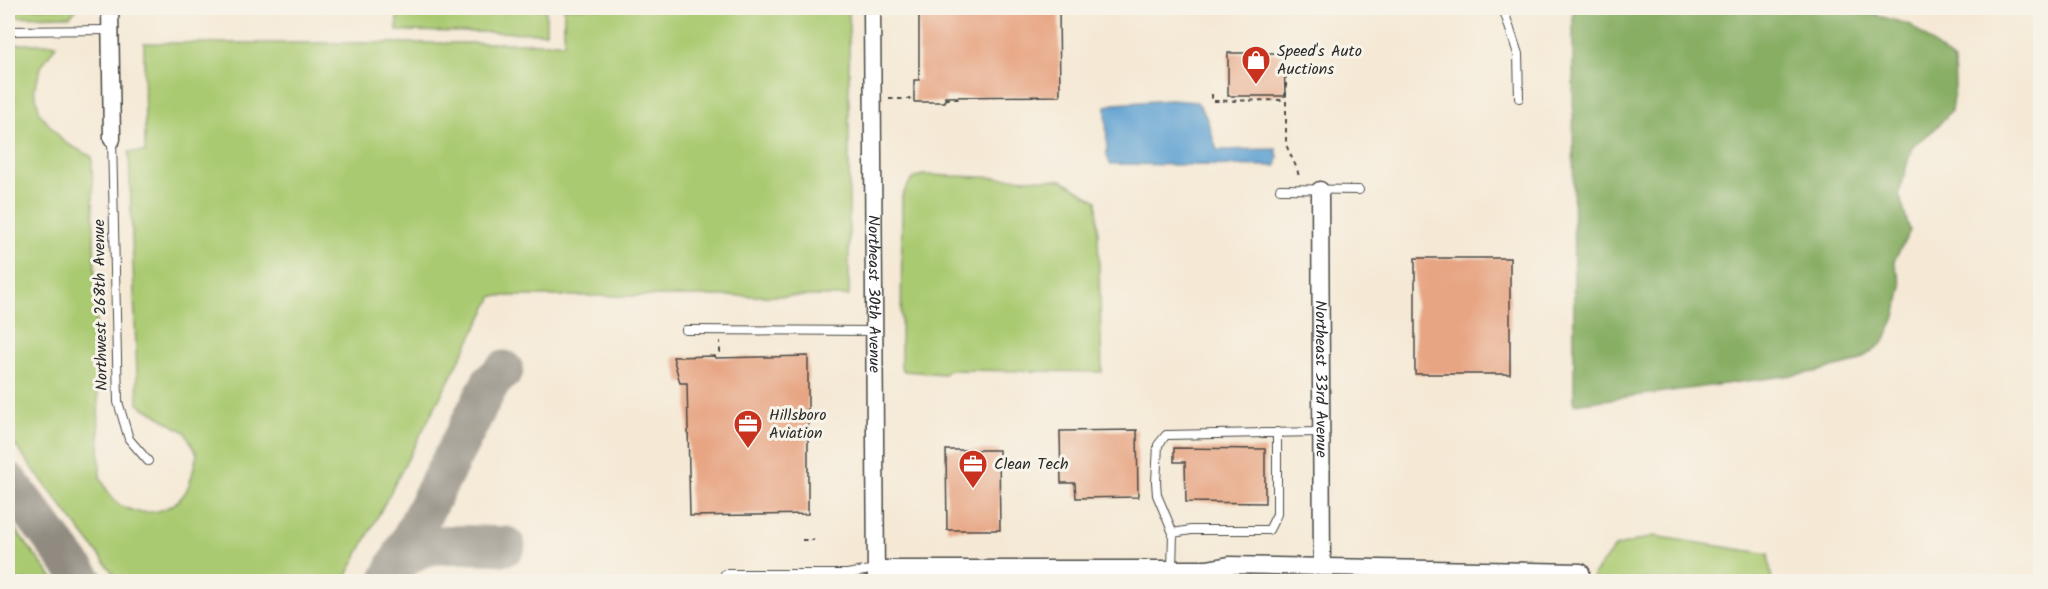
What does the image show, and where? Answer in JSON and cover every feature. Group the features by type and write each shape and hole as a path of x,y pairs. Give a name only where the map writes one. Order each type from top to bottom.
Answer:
{"street":[{"path":"110,8 112,139"},
{"name":"Northeast 30th Avenue","path":"872,8 876,575"},
{"name":"Northeast 33rd Avenue","path":"1320,190 1322,567"},
{"path":"876,575 1207,569 1229,565 1581,572"}],"lane":[{"path":"1503,8 1518,54 1519,98"},
{"path":"8,31 110,30"},
{"name":"Northwest 268th Avenue","path":"112,139 118,402 129,439 148,461"},
{"path":"1280,189 1359,190"},
{"path":"686,330 874,332"},
{"path":"1173,533 1191,530 1269,530 1277,514 1277,432"},
{"path":"1172,569 1173,533 1157,495 1156,482 1158,445 1166,435 1321,432"},
{"path":"725,574 876,575"}],"path":[{"path":"1286,74 1286,142 1297,164 1299,182"},
{"path":"1212,94 1212,101 1286,100"},
{"path":"889,99 914,99"},
{"path":"945,99 960,99"},
{"path":"720,341 720,352"},
{"path":"802,540 814,540"}],"green space":[{"path":"8,8 78,8 70,16 8,17"},
{"path":"397,8 546,8 546,33 397,31"},
{"path":"564,8 849,8 849,296 493,296 344,581 119,581 8,436 8,44 57,44 42,65 34,89 40,114 64,142 92,157 100,477 110,496 121,505 131,510 153,512 174,504 182,496 190,483 197,454 185,432 138,404 129,152 145,152 144,43 564,43"},
{"path":"1573,8 1867,8 1879,16 1911,25 1954,61 1955,86 1951,111 1935,129 1912,147 1899,194 1910,231 1894,261 1902,287 1895,317 1884,342 1857,362 1815,372 1574,404"},
{"path":"924,175 1062,180 1097,201 1102,372 949,370 944,374 904,371 901,367 902,196 912,179"},
{"path":"8,520 55,581 8,581"},
{"path":"1654,536 1768,554 1772,581 1593,581 1593,575 1615,547"}],"water":[{"path":"1170,100 1197,102 1207,119 1217,150 1276,149 1278,157 1276,166 1110,164 1107,156 1106,106"}],"building":[{"path":"919,8 1059,8 1060,96 945,97 945,102 914,102 914,80 919,80"},
{"name":"Speed's Auto Auctions","path":"1228,53 1284,53 1285,96 1228,96"},
{"path":"1415,258 1510,258 1510,374 1415,374"},
{"name":"Hillsboro Aviation","path":"715,356 716,358 808,356 808,514 690,516 687,383 680,383 673,357"},
{"path":"1137,430 1138,497 1076,498 1075,483 1061,483 1060,431"},
{"path":"1174,448 1265,449 1265,503 1186,502 1185,462 1174,462"},
{"name":"Clean Tech","path":"946,450 999,450 1000,530 947,530"}],"taxiway":[{"path":"388,582 491,382 504,370"},
{"path":"8,481 85,582"},
{"path":"396,565 420,549 439,545 506,546"}],"place":[{"name":"Speed's Auto Auctions","path":"1256,86"},
{"name":"Hillsboro Aviation","path":"748,450"},
{"name":"Clean Tech","path":"973,490"}]}
